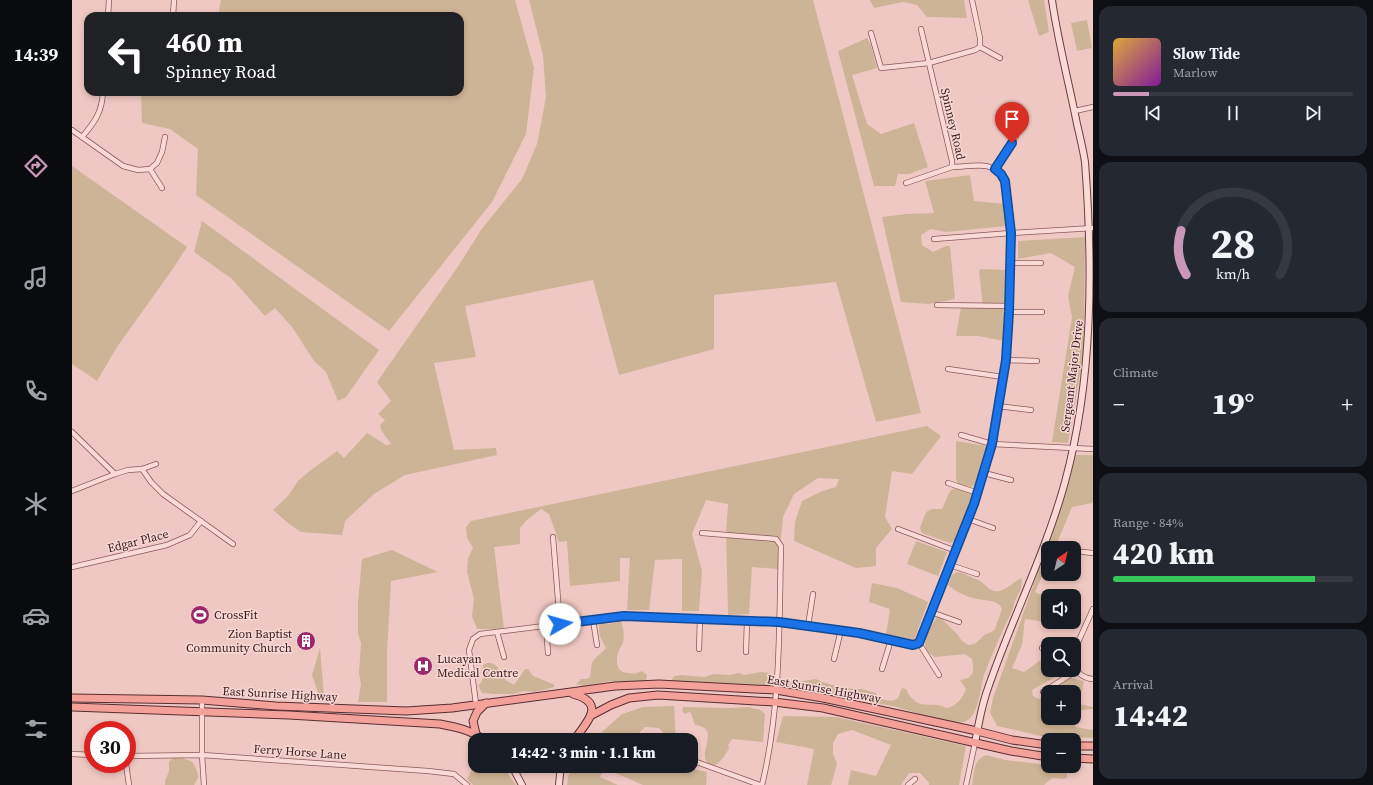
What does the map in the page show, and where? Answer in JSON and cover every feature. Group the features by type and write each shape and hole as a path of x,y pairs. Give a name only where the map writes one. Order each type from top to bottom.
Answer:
{"main road":[{"name":"East Sunrise Highway","path":"72,698 202,700 276,706 406,710 452,708 615,686 659,684 776,690 823,698 1012,740 1041,743"},
{"path":"569,693 584,697 590,701 592,707 592,716 579,733"},
{"name":"East Sunrise Highway","path":"592,716 611,705 629,698 658,695 774,702 823,708 1011,751 1041,756"},
{"path":"476,733 473,721 477,712 486,703"},
{"name":"East Sunrise Highway","path":"72,707 288,715 440,724 473,733"},
{"path":"1081,746 1093,746"},
{"path":"1081,758 1093,759"}],"street":[{"path":"108,12 109,0"},
{"path":"173,12 174,0"},
{"path":"972,0 980,38 980,47"},
{"name":"Sergeant Major Drive","path":"974,742 986,696 1009,631 1047,538 1064,483 1074,447 1084,385 1091,313 1092,228 1084,160 1075,111 1057,33 1052,0"},
{"name":"Spinney Road","path":"921,29 952,167 986,165 995,169"},
{"path":"871,33 881,68 929,63 975,50 980,47"},
{"path":"980,47 1000,58"},
{"path":"82,137 100,113 103,96"},
{"path":"1075,111 1093,107"},
{"path":"72,130 123,166 138,170 150,169 157,163 162,152 165,137"},
{"path":"919,643 978,493 992,444 1006,360 1010,306 1011,233 1005,181 1001,174 995,169 1016,136"},
{"path":"906,183 952,167"},
{"path":"150,169 162,188"},
{"path":"934,239 1092,228"},
{"path":"1010,263 1041,263"},
{"path":"937,305 1010,306"},
{"path":"1009,312 1042,312"},
{"path":"1006,360 1037,361"},
{"path":"948,369 1003,377"},
{"path":"998,406 1031,410"},
{"path":"73,434 115,474"},
{"path":"961,435 992,444 1093,449"},
{"path":"72,491 115,474 128,470 142,469 156,464"},
{"path":"142,469 151,482 163,494 233,544"},
{"path":"984,473 1011,480"},
{"path":"948,483 978,493"},
{"path":"968,519 993,528"},
{"name":"Edgar Place","path":"72,567 167,545 190,535 201,521"},
{"path":"898,529 956,551"},
{"path":"698,762 761,785 771,742 776,690 781,546 776,539 702,533"},
{"path":"553,537 560,624"},
{"path":"1083,552 1093,552"},
{"path":"950,565 977,574"},
{"path":"808,626 813,594"},
{"path":"1080,637 1093,609"},
{"path":"931,612 959,622"},
{"path":"476,704 469,650 473,639 480,634 624,616 779,622 859,633 913,645 919,643"},
{"path":"593,620 597,645"},
{"path":"698,649 700,620"},
{"path":"746,652 747,621"},
{"path":"546,626 548,654"},
{"path":"834,659 841,630"},
{"path":"498,632 504,657"},
{"path":"882,669 891,640"},
{"path":"919,643 939,675"},
{"path":"1081,673 1088,679 1093,679"},
{"path":"1052,685 1063,677"},
{"path":"202,700 202,755 204,785"},
{"path":"966,785 974,742"},
{"path":"72,754 84,754"},
{"name":"Ferry Horse Lane","path":"136,756 202,755 428,771 454,774 466,785"},
{"path":"127,773 129,785"},
{"path":"516,773 522,785"},
{"path":"559,785 560,773"},
{"path":"908,785 915,779"}],"shaded area":[{"path":"221,0 515,0 534,68 526,134 492,202 389,331 196,195 198,149 170,129 142,123 141,96 464,96 464,12 219,12"},
{"path":"529,0 813,0 921,413 876,422 836,282 714,295 714,349 619,375 593,280 465,306 476,357 434,363 454,450 496,448 497,455 405,475 374,494 345,521 342,535 301,532 273,510 288,496 298,481 311,470 337,451 344,458 367,433 386,445 391,444 381,430 380,425 385,420 378,414 391,401 377,382 459,265 481,230 522,179 537,144 546,97 543,55"},
{"path":"870,0 964,0 967,18 927,17 917,5 903,2 874,8"},
{"path":"1028,0 1044,0 1049,32 1039,36"},
{"path":"1087,20 1092,48 1077,51 1071,23"},
{"path":"867,38 871,45 877,68 852,75 867,124 881,134 914,123 928,167 909,174 898,174 895,186 874,186 838,51"},
{"path":"72,166 187,247 117,347 97,381 72,364"},
{"path":"970,175 974,201 1006,204 1007,226 946,232 931,229 921,235 922,245 933,252 946,246 950,246 955,299 929,304 901,302 882,217 934,213 925,181"},
{"path":"202,221 379,350 346,397 338,401 326,372 314,361 292,327 275,308 265,316 232,279 194,252"},
{"path":"1085,237 1084,351 1068,443 1052,442 1072,317 1068,296 1075,267 1051,253 1018,259 1018,241"},
{"path":"981,269 1006,270 1007,318 1004,341 978,336 956,336 961,307 983,308 979,271"},
{"path":"927,426 941,436 912,474 892,471 885,517 892,529 876,548 876,566 856,568 794,541 795,522 802,501 820,492 836,487 839,479 818,478 794,494 783,517 778,569 752,567 749,614 728,615 726,532 728,504 706,500 692,534 702,571 699,611 682,611 682,559 655,560 649,610 627,610 630,558 620,558 620,581 570,586 567,541 559,542 549,514 541,509 527,520 520,528 520,544 494,547 504,629 477,629 472,616 474,599 467,572 468,558 473,548 467,538 466,527 471,521"},
{"path":"956,441 986,446 975,484 971,487 958,484 956,478"},
{"path":"1074,455 1093,455 1092,503 1072,507 1058,541 1047,541"},
{"path":"955,488 971,493 972,496 955,541 950,543 922,533 920,528 926,512 932,509 942,509 950,491"},
{"path":"916,541 947,552 938,576 907,564"},
{"path":"392,550 438,572 391,581 387,653 387,702 358,702 361,685 359,673 361,643 358,634 358,602 362,559"},
{"path":"1041,560 1041,579 1035,592 1041,595 1041,621 1025,619 1022,645 1012,668 1024,672 1041,660 1041,677 1055,677 1032,690 1033,696 1039,699 1041,698 1041,725 1075,725 1075,727 1093,730 1093,738 1081,738 1081,733 1041,733 1041,736 997,726 990,713 993,698"},
{"path":"957,572 979,580 994,591 1005,589 1021,578 1022,580 1021,589 1015,600 1013,609 984,675 976,708 974,713 966,721 951,722 941,720 854,697 796,688 784,682 785,680 797,682 816,679 844,688 862,689 876,693 877,697 890,701 898,698 902,688 906,689 911,697 920,704 935,705 947,708 953,705 961,698 966,689 960,680 968,678 973,673 972,659 965,654 935,657 929,653 926,648 925,642 928,631 938,615 962,641 968,645 975,644 984,635 995,629 1002,609 995,602 969,597 948,585 952,575"},
{"path":"872,583 897,588 928,602 914,640 886,634 890,609 869,602"},
{"path":"621,621 624,637 617,659 618,667 623,672 627,673 634,674 642,671 647,675 646,681 642,683 610,681 584,686 576,684 581,679 590,677 593,661 606,648 599,633 600,622 609,624"},
{"path":"320,648 324,696 321,701 312,675"},
{"path":"487,663 496,665 504,678 514,685 525,669 528,669 533,676 553,684 554,687 535,692 524,691 513,694 482,693 478,685 484,677 482,674 483,665"},
{"path":"761,672 770,673 772,677 769,687 672,681 674,676 682,675 704,677 714,674 729,675 739,673 744,675"},
{"path":"1071,678 1084,681 1081,695 1081,685 1060,685"},
{"path":"1081,704 1093,707 1093,709 1081,710"},
{"path":"674,706 676,733 664,733 659,728 645,727 639,733 601,733 622,714 643,707"},
{"path":"683,707 749,707 759,709 765,714 763,742 732,739 728,745 729,748 724,757 717,764 711,766 706,762 705,756 708,734 702,727 695,725 691,713 689,712 685,714 682,711"},
{"path":"783,716 836,717 966,746 959,785 929,785 920,773 909,773 901,785 848,785 851,770 876,776 891,745 852,730 838,734 833,743 833,754 837,764 831,785 807,785 814,749 776,742"},
{"path":"986,755 1005,760 1041,764 1041,773 1067,773 1067,778 1052,778 1044,785 972,785 976,764"},
{"path":"178,757 191,761 194,764 198,778 194,785 165,785 169,771 169,762 173,758"},
{"path":"698,770 707,772 706,785 643,785 615,773 698,773"},
{"path":"470,773 507,773 516,785 473,785 467,779"},
{"path":"570,773 602,773 600,777 618,785 567,785 568,776"}],"place":[{"name":"CrossFit","path":"200,615"},
{"name":"Zion Baptist Community Church","path":"306,641"},
{"name":"Lucayan Medical Centre","path":"423,666"}],"route":[{"path":"560,624 624,616 779,622 859,633 913,645 919,643 974,504 992,444 1006,360 1011,233 1005,181 1001,174 995,169 1012,143"}]}
